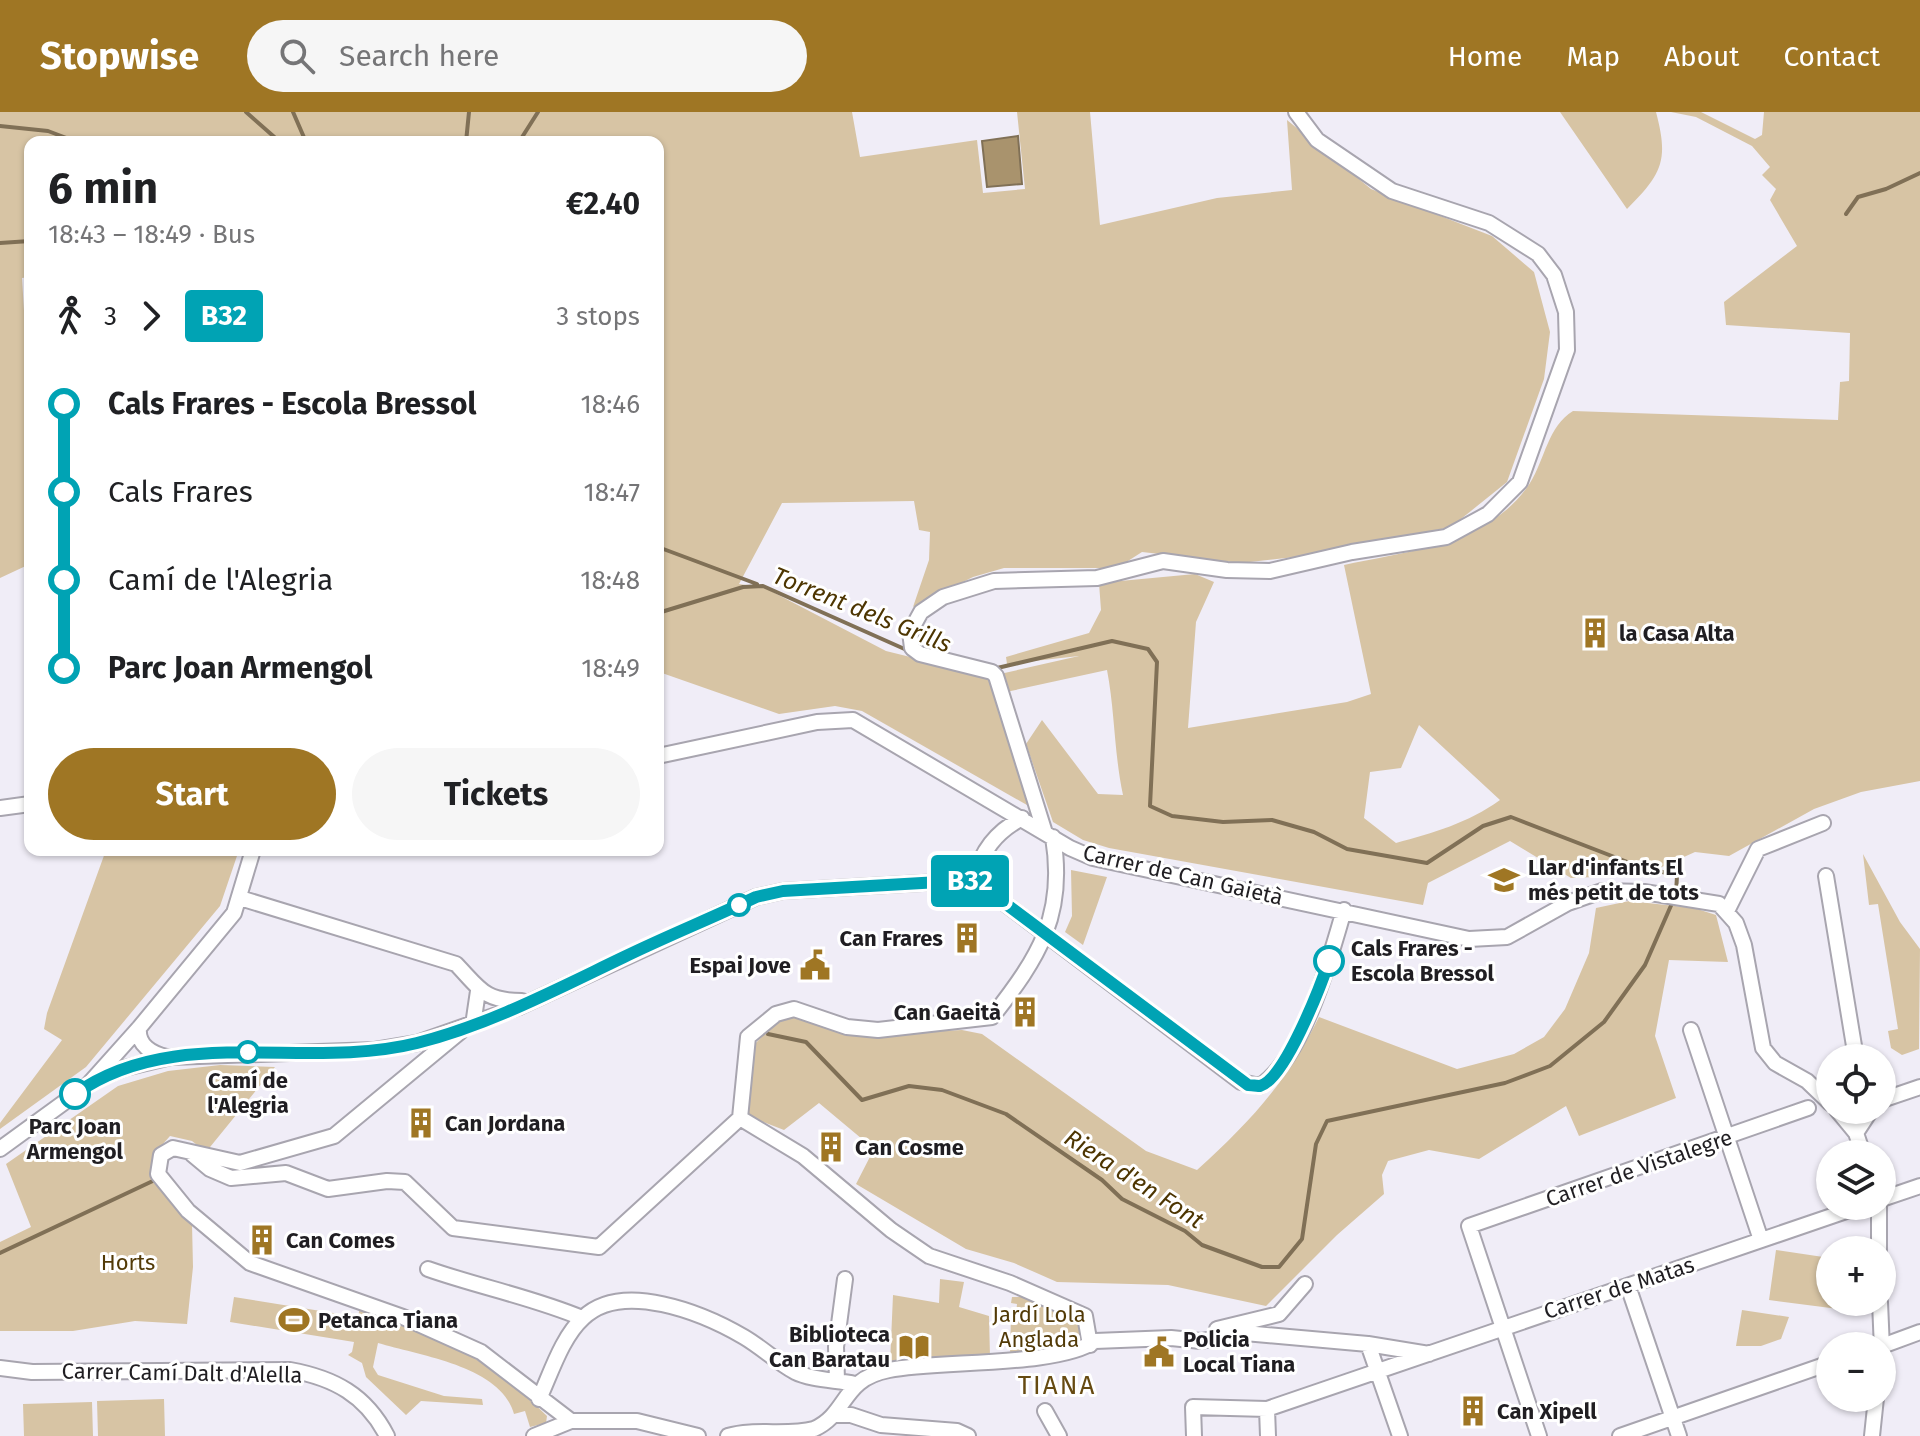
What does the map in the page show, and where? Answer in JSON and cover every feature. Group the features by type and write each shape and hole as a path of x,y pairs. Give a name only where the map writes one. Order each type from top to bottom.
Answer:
{"street":[{"path":"186,1148 210,1169 231,1178 286,1173 328,1189 387,1181 405,1182 453,1228 599,1247 740,1118 748,1037 776,1014 794,1009 847,1027 878,1030 992,1017 1048,935 1057,870 1049,835 996,676 992,672 920,654 912,648 910,632 921,612 943,597 1004,578 1097,578 1163,561 1240,572 1270,571 1460,532 1497,507 1520,482 1562,372 1567,350 1566,312 1554,275 1538,254 1506,231 1470,214 1392,191 1317,140 1296,112"},
{"name":"Carrer de Can Gaietà","path":"664,755 817,722 853,720 1093,858 1469,939 1507,937 1568,903 1602,891 1710,900 1727,911"},
{"path":"0,808 24,805"},
{"path":"974,880 988,846 1002,829 1022,818"},
{"path":"1816,1090 1775,1063 1763,1048 1744,945 1727,911 1758,849 1823,823"},
{"path":"0,1149 93,1080 139,1028 226,923 240,898 251,856"},
{"path":"1826,876 1854,1044"},
{"path":"139,1028 138,1035 154,1055 171,1057 375,1050 417,1043 531,1002 769,893 974,880 1241,1082 1260,1086 1271,1079 1305,1021 1329,961 1344,910"},
{"path":"240,898 456,964 478,991 504,1001 531,1002"},
{"path":"478,991 469,1026 334,1136 240,1163 222,1161 186,1148 173,1148 161,1155 160,1178 188,1211 250,1263 403,1317 481,1352 571,1421"},
{"path":"1691,1030 1761,1240"},
{"path":"93,1080 125,1068 171,1057"},
{"path":"1896,1095 1920,1087"},
{"name":"Carrer de Vistalegre","path":"1502,1327 1469,1226 1808,1108"},
{"path":"740,1118 803,1156 891,1230 929,1256 1010,1283 1085,1316 1090,1345"},
{"path":"1850,1124 1858,1140"},
{"path":"1856,1133 1862,1124"},
{"path":"1896,1194 1920,1186"},
{"name":"Carrer de Matas","path":"1194,1436 1193,1407 1267,1409 1820,1220"},
{"path":"428,1269 478,1287 550,1304 582,1318"},
{"path":"837,1380 836,1347 845,1279"},
{"path":"1191,1340 1194,1335 1206,1331 1279,1314 1305,1284"},
{"path":"1628,1286 1679,1436"},
{"path":"539,1399 582,1318 600,1306 649,1299 740,1335 796,1373 855,1384"},
{"path":"1502,1327 1539,1436"},
{"path":"1896,1341 1920,1332"},
{"path":"733,1435 813,1429 834,1415 855,1384 888,1370 1010,1359 1110,1341 1191,1340 1245,1333 1368,1344 1429,1354"},
{"path":"1368,1344 1400,1436"},
{"name":"Carrer Camí Dalt d'Alella","path":"0,1368 32,1372 290,1370 318,1375 356,1395 387,1436"},
{"path":"1620,1436 1816,1368"},
{"path":"1267,1409 1268,1436"},
{"path":"1045,1411 1059,1436"},
{"path":"1872,1436 1875,1412"},
{"path":"834,1415 851,1415 881,1425 957,1431 968,1436"},
{"path":"534,1436 571,1421 637,1421 698,1436"}],"green space":[{"path":"0,112 852,112 860,157 977,140 983,193 1025,189 1017,112 1090,112 1100,225 1217,198 1292,190 1287,120 1371,189 1492,236 1534,272 1550,332 1544,379 1507,482 1451,527 1313,555 1241,563 1142,552 1117,568 1004,568 973,577 913,607 929,560 930,532 919,530 914,501 782,503 739,584 765,588 886,651 991,677 1034,809 862,711 835,706 779,714 664,674 664,136 24,136 24,567 0,578"},
{"path":"1560,112 1656,112 1662,143 1660,166 1648,186 1627,209"},
{"path":"1671,112 1701,112 1755,139 1762,135 1764,112 1920,112 1920,781 1861,792 1814,809 1729,856 1695,852 1644,875 1571,878 1510,841 1428,883 1423,905 1109,848 1083,840 1053,822 1026,744 1042,720 1098,794 1123,795 1107,670 1006,692 1000,674 1079,656 1007,664 1006,657 1089,633 1101,610 1099,583 1195,574 1214,582 1196,622 1188,728 1347,702 1371,694 1344,565 1446,542 1493,520 1530,483 1552,434 1573,411 1838,420 1840,382 1849,381 1850,333 1726,325 1724,302 1797,246 1770,200 1776,189 1762,175 1770,167 1752,146 1696,117","holes":["1419,725 1500,800 1463,821 1396,843 1364,818 1370,772 1401,768"]},
{"path":"1863,854 1900,922 1920,949 1919,1049 1902,1055 1896,1051 1896,1044 1890,1044 1888,1031 1898,1029 1878,904 1869,905"},
{"path":"104,856 237,856 220,906 86,1067 0,1129 0,1123 62,1040 44,1029"},
{"path":"1071,870 1107,877 1083,945 1065,932 1072,916"},
{"path":"1629,901 1694,908 1716,915 1728,962 1669,960 1655,1036 1676,1098 1579,1136 1566,1106 1479,1159 1429,1150 1388,1161 1382,1175 1384,1194 1337,1235 1266,1306 1168,1285 1057,1282 1014,1263 966,1249 856,1184 874,1149 819,1103 784,1130 748,1116 751,1048 775,1023 792,1016 825,1025 848,1036 962,1030 982,1034 1146,1151 1197,1170 1266,1100 1294,1062 1319,1017 1457,1069 1514,1054 1544,1037 1565,1009 1589,953 1596,908"},
{"name":"Horts","path":"220,1065 275,1067 206,1152 192,1141 170,1136 155,1153 154,1183 192,1224 193,1267 187,1324 135,1321 73,1331 0,1331 0,1242 31,1227 6,1164 118,1086 168,1071"},
{"path":"1776,1250 1816,1256 1816,1306 1769,1300"},
{"path":"940,1279 964,1282 959,1307 989,1316 990,1357 890,1364 893,1295 939,1303"},
{"name":"Jardí Lola Anglada","path":"1023,1291 1081,1317 1085,1342 1010,1355 1011,1314 1016,1314 1017,1304 1011,1303 1012,1297 1021,1297"},
{"path":"234,1297 358,1317 360,1307 412,1325 461,1350 506,1380 547,1416 546,1423 530,1427 525,1411 514,1414 506,1398 493,1384 477,1374 457,1365 378,1343 373,1367 378,1375 444,1396 482,1399 483,1405 421,1401 406,1415 366,1377 362,1363 348,1355 354,1342 230,1322"},
{"path":"1742,1310 1789,1317 1781,1339 1761,1346 1736,1346"},
{"path":"164,1399 165,1436 98,1436 97,1401"},
{"path":"92,1402 93,1436 24,1436 23,1404"}],"shaded area":[{"path":"1018,136 1022,184 987,187 982,141"}],"waterway":[{"path":"246,112 273,136"},
{"path":"293,112 303,136"},
{"path":"467,136 469,112"},
{"path":"523,136 538,112"},
{"path":"0,126 48,131 61,136"},
{"path":"1846,214 1858,197 1886,189 1920,173"},
{"path":"0,243 24,241"},
{"path":"664,549 757,584"},
{"name":"Torrent dels Grills","path":"664,611 743,587 763,586 909,651"},
{"name":"Torrent dels Grills","path":"993,669 1112,641 1148,649 1157,662 1150,806 1172,816 1223,822 1272,820 1314,832 1347,849 1427,863 1483,826 1511,817 1630,863 1677,876 1676,893"},
{"name":"Riera d'en Font","path":"768,1034 806,1042 862,1100 909,1086 942,1090 1006,1114 1102,1180 1122,1199 1185,1231 1202,1245 1262,1267 1279,1267 1302,1239 1316,1144 1327,1121 1505,1083 1550,1066 1604,1022 1645,965 1673,901"},
{"path":"0,1253 157,1179"}],"bus line":[{"name":"B32","path":"75,1094 93,1080 125,1068 171,1057 375,1050 417,1043 519,1007 756,897 783,891 974,880 1248,1085 1260,1086 1271,1079 1288,1054 1329,961"}],"place":[{"name":"la Casa Alta","path":"1595,633"},
{"name":"Llar d'infants El més petit de tots","path":"1504,880"},
{"name":"Can Frares","path":"967,938"},
{"name":"Cals Frares - Escola Bressol","path":"1329,961"},
{"name":"Espai Jove","path":"815,965"},
{"name":"Can Gaeità","path":"1025,1012"},
{"name":"Camí de l'Alegria","path":"248,1052"},
{"name":"Parc Joan Armengol","path":"75,1094"},
{"name":"Can Jordana","path":"421,1123"},
{"name":"Can Cosme","path":"831,1147"},
{"name":"Can Comes","path":"262,1240"},
{"name":"Petanca Tiana","path":"294,1320"},
{"name":"Biblioteca Can Baratau","path":"914,1347"},
{"name":"Policia Local Tiana","path":"1159,1352"},
{"name":"Can Xipell","path":"1473,1411"}],"district":[{"name":"TIANA","path":"1057,1385"}]}
